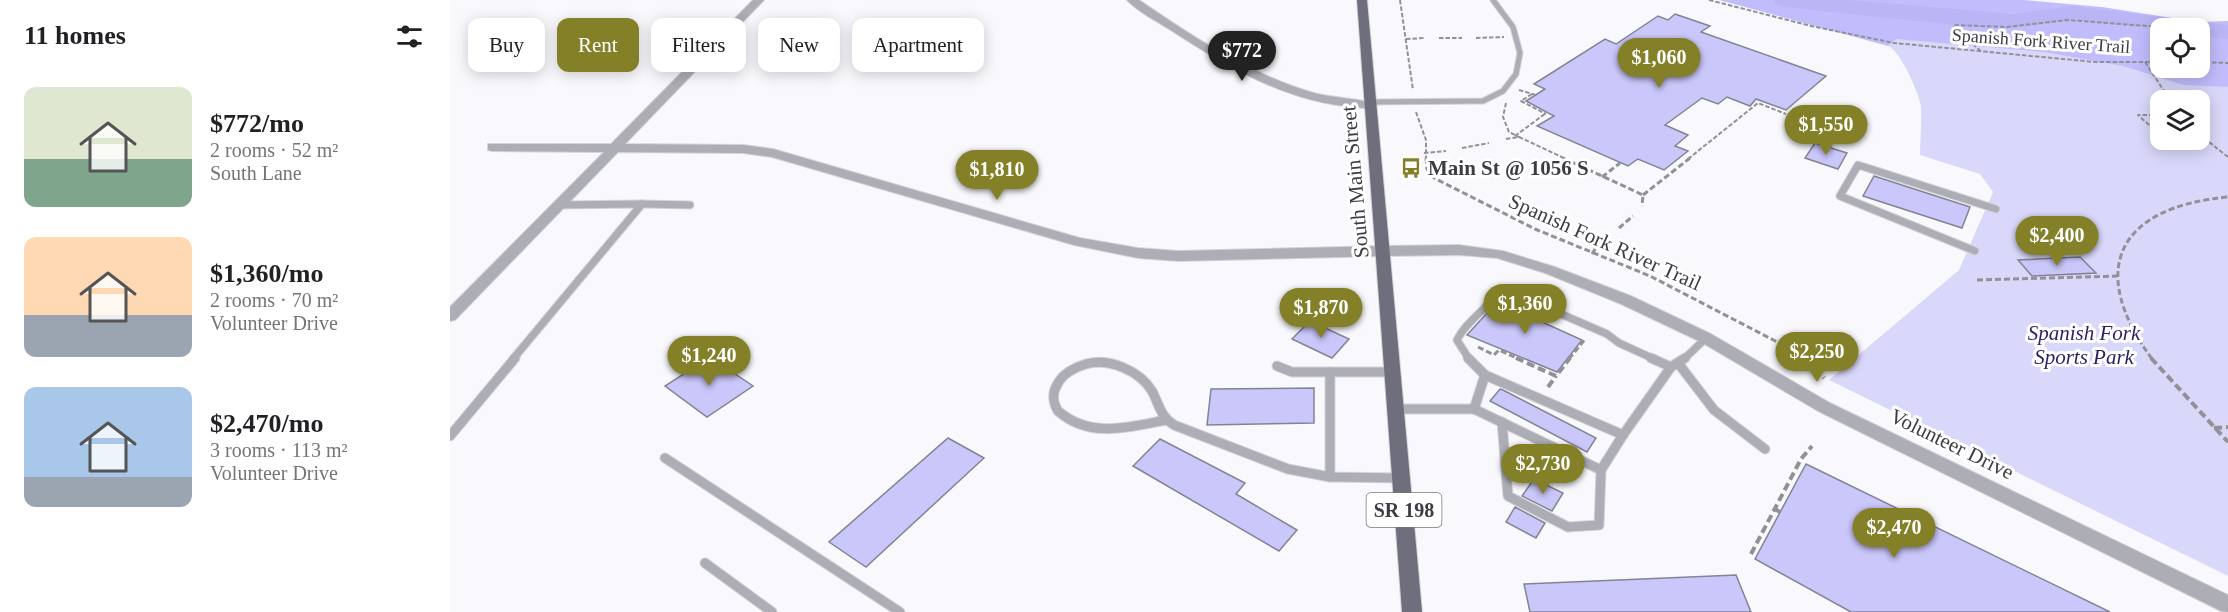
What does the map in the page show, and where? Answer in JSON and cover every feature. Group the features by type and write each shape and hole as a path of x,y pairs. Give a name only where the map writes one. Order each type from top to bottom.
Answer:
{"main road":[{"name":"South Main Street","path":"1362,0 1412,612"}],"street":[{"path":"453,310 759,0"},
{"path":"1132,0 1235,63 1313,99 1349,106 1371,103"},
{"name":"Volunteer Drive","path":"492,147 743,149 785,155 1080,242 1138,253 1189,256 1459,250 1498,254 1550,270 1615,296 1706,338 1824,407 2228,605"}],"lane":[{"path":"1371,103 1483,101 1495,98 1507,91 1517,69 1520,53 1515,32 1493,0"},
{"path":"1975,251 1840,196 1858,165 1996,209"},
{"path":"450,436 642,204"},
{"path":"559,205 690,205"},
{"path":"1623,435 1485,375 1460,348 1457,340 1461,331 1484,311 1496,295 1515,294 1607,334 1619,343 1674,365 1714,410 1765,449"},
{"path":"1502,423 1508,496 1568,527 1599,525 1601,470 1623,435 1674,365 1706,338"},
{"path":"1166,420 1153,392 1144,380 1113,363 1093,363 1056,380 1052,394 1055,408 1069,420 1089,430 1166,420 1193,434 1221,442 1298,474 1402,478"},
{"path":"1277,366 1292,372 1393,372"},
{"path":"1330,372 1330,477"},
{"path":"1474,409 1485,375"},
{"path":"1396,409 1474,409 1601,470"},
{"path":"665,458 900,612"},
{"path":"705,563 772,612"}],"path":[{"name":"Spanish Fork River Trail","path":"1400,0 1416,118 1426,138 1424,153 1428,172 1434,178 1528,226 1666,284 1809,358 1824,378"},
{"name":"Spanish Fork River Trail","path":"1709,0 1811,26 1894,43 2096,62 2150,61"},
{"path":"1982,52 1955,30 1954,25 2007,27 2067,20 2150,26"},
{"path":"1476,38 1508,37"},
{"path":"1406,39 1425,38"},
{"path":"1439,38 1462,38"},
{"path":"2144,61 2163,90"},
{"path":"2210,62 2228,63"},
{"path":"1515,136 1546,113 1521,101 1534,94 1519,90"},
{"path":"1642,206 1643,195 1758,102 1786,114"},
{"path":"2150,115 2138,116 2150,126"},
{"path":"1506,139 1519,137 1643,195"},
{"path":"1462,148 1489,143"},
{"path":"2210,143 2228,157"},
{"path":"1424,153 1446,152"},
{"path":"1602,177 1620,163"},
{"path":"2228,197 2207,198 2175,206 2148,218 2129,235 2120,254 2117,276 2121,303 2130,326 2166,374 2228,442"},
{"path":"1619,228 1633,216"},
{"path":"1592,254 1599,241 1608,237"},
{"path":"1977,280 2117,276"},
{"path":"1548,388 1586,338"},
{"path":"1470,342 1494,356 1499,350 1556,376"},
{"path":"2214,428 2228,427"},
{"path":"1751,554 1801,459 1812,446"},
{"path":"1775,509 1780,512"}],"green space":[{"name":"Spanish Fork Sports Park","path":"1882,13 2150,27 2150,78 2210,78 2210,57 2228,39 2228,576 1829,380 1959,270 1993,192 1980,174 1920,155 1920,101 1903,64 1893,49 1888,46 1894,41"}],"shaded area":[{"path":"1719,0 2024,0 2102,7 2172,18 2150,18 2150,74 2123,66 2044,52 1896,39 1888,46"},
{"path":"2228,21 2228,87 2184,85 2162,78 2210,78 2210,22"}],"building":[{"path":"1675,14 1710,26 1701,32 1826,76 1786,110 1756,99 1750,106 1727,97 1718,104 1702,98 1665,125 1688,135 1675,146 1688,151 1664,170 1638,159 1628,166 1537,126 1554,116 1526,101 1545,89 1534,84 1605,39 1616,44 1658,16 1668,20"},
{"path":"1815,143 1847,153 1838,169 1805,158"},
{"path":"1874,176 1970,207 1962,228 1863,196"},
{"path":"2080,257 2096,273 2032,276 2018,260"},
{"path":"1510,300 1534,311 1529,316 1582,340 1557,372 1467,335 1498,301"},
{"path":"1310,321 1349,339 1332,358 1292,339"},
{"path":"710,357 753,386 707,417 665,386"},
{"path":"1314,388 1314,423 1207,425 1211,389"},
{"path":"1500,389 1596,438 1587,452 1490,401"},
{"path":"948,438 984,458 866,567 829,542"},
{"path":"1160,439 1245,483 1236,494 1297,530 1279,551 1133,466"},
{"path":"1806,464 2110,612 1851,612 1755,559"},
{"path":"1534,479 1563,493 1552,511 1522,496"},
{"path":"1515,507 1545,523 1536,538 1506,522"},
{"path":"1736,575 1751,612 1530,612 1524,584"}],"waterway":[{"path":"1785,0 1955,18 2014,21 2072,13 2228,32"}],"place":[{"name":"Main St @ 1056 S","path":"1411,168"}]}
